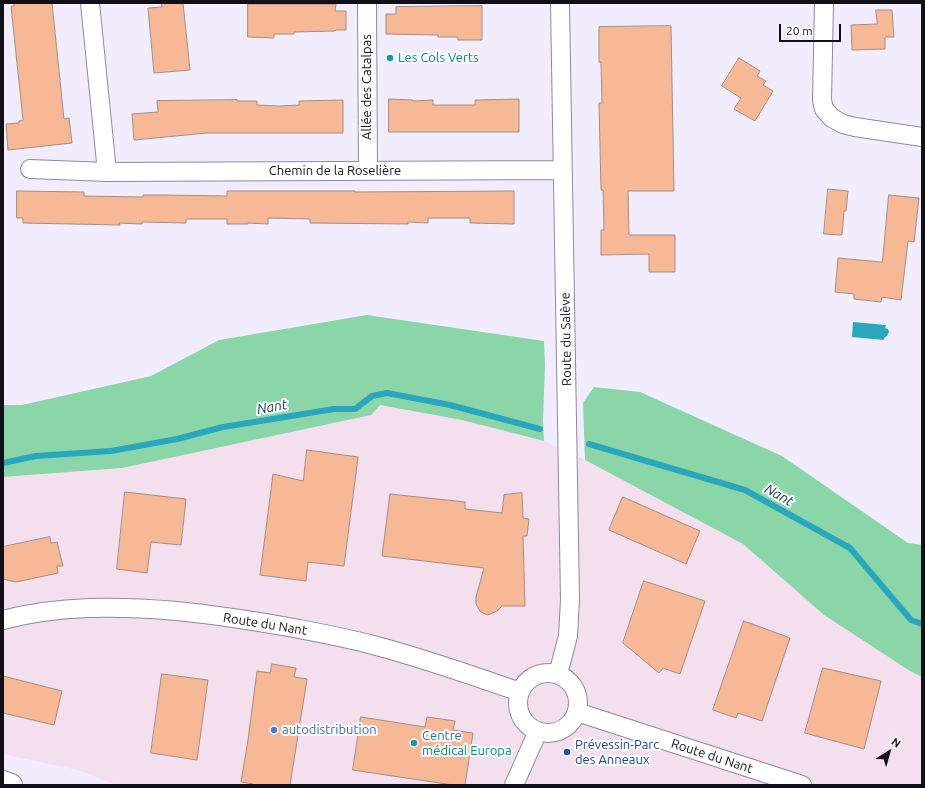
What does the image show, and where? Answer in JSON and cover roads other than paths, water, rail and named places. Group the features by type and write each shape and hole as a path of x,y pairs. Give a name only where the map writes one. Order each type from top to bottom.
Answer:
{"main road":[{"path":"3,782 11,785"}],"street":[{"path":"90,3 107,172"},
{"name":"Allée des Catalpas","path":"366,3 368,171"},
{"name":"Route du Salève","path":"558,674 568,636 570,600 560,3"},
{"path":"824,3 822,100 824,109 832,118 855,128 922,137"},
{"name":"Chemin de la Roselière","path":"30,169 107,172 562,170"},
{"name":"Route du Nant","path":"3,620 50,611 89,608 152,609 195,613 333,635 417,657 520,692"},
{"path":"545,672 558,674 574,686 578,699 577,712 571,722 561,730 550,733 538,731 526,724 519,712 518,706 520,692 527,681 532,677 545,672"},
{"name":"Route du Nant","path":"577,712 802,785"},
{"path":"514,785 538,731"}],"water":[{"path":"853,322 886,325 885,328 888,329 889,332 884,340 852,337"}],"waterway":[{"name":"Nant","path":"3,463 36,456 111,451 177,439 223,427 334,409 355,409 372,396 387,393 450,405 540,429"},
{"name":"Nant","path":"589,444 745,490 850,548 911,620 922,624"}],"place":[{"name":"Les Cols Verts","path":"390,58"},
{"name":"autodistribution","path":"274,730"},
{"name":"Centre médical Europa","path":"414,743"},
{"name":"Prévessin-Parc des Anneaux","path":"567,752"}]}
